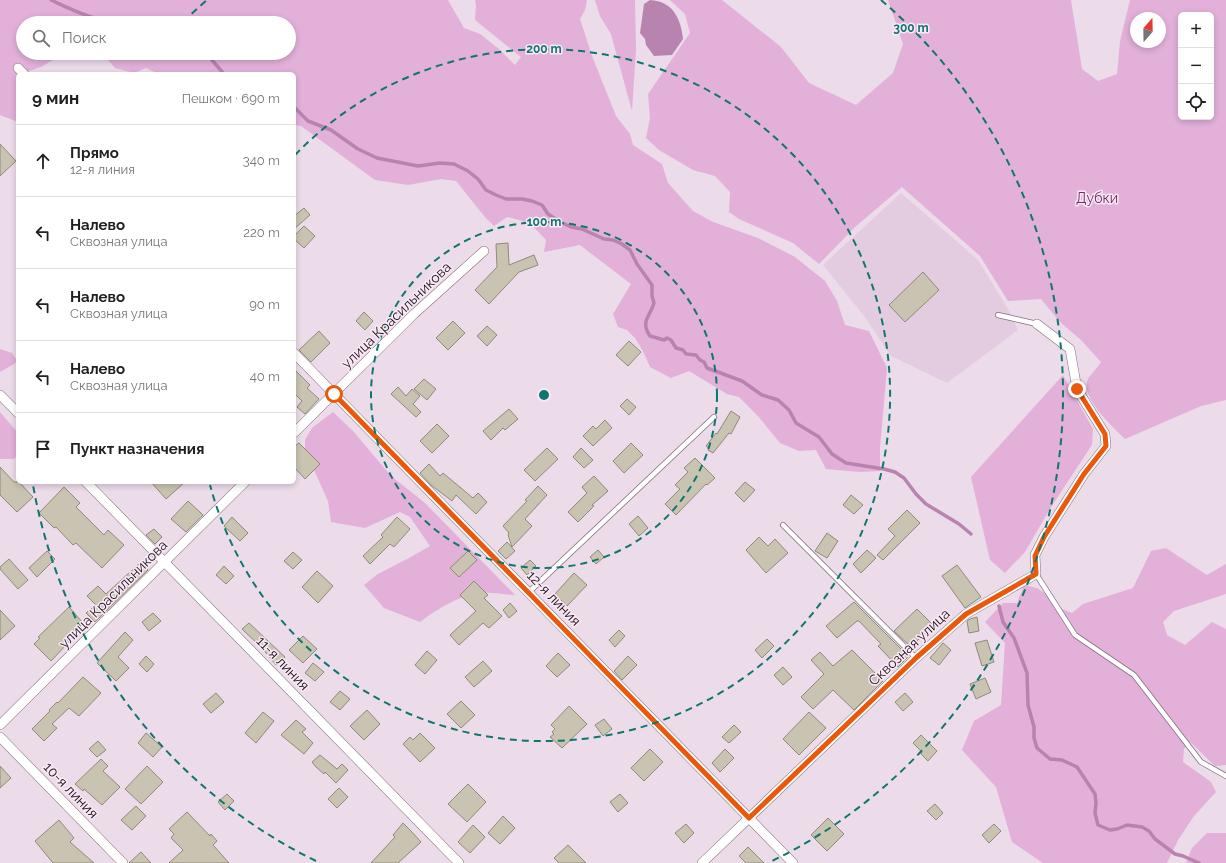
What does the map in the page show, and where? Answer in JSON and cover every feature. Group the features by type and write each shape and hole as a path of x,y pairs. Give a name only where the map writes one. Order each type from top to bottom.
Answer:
{"street":[{"name":"улица Красильникова","path":"296,431 414,314 484,251"},
{"path":"1036,574 1035,556 1044,537 1084,474 1106,446 1105,434 1077,389 1070,349 1037,324"},
{"name":"12-я линия","path":"296,355 793,863"},
{"path":"0,395 16,411"},
{"name":"11-я линия","path":"88,484 459,863"},
{"name":"улица Красильникова","path":"0,725 243,484"},
{"name":"Сквозная улица","path":"702,863 916,658 966,614 1036,574"},
{"name":"10-я линия","path":"0,737 123,863"}],"lane":[{"path":"998,315 1037,324"},
{"path":"529,592 714,418"},
{"path":"784,525 916,658"},
{"path":"1036,574 1075,635 1134,676 1201,762 1226,776"}],"shaded area":[{"path":"650,0 665,4 678,18 683,39 672,55 654,56 640,33 644,4"},
{"path":"901,193 978,260 1008,309 1018,330 947,383 891,356 865,317 823,265"}],"green space":[{"path":"0,0 448,0 464,28 480,34 499,49 515,65 521,57 475,20 475,0 587,0 585,10 580,19 592,56 616,116 630,134 633,145 662,164 668,183 693,211 713,222 758,238 795,257 825,281 837,301 845,325 869,331 887,368 880,448 880,471 860,472 826,469 816,450 799,451 780,443 757,415 739,397 727,394 689,371 671,378 650,367 635,338 627,330 618,327 613,314 631,284 580,245 544,252 546,240 537,230 520,220 507,217 494,226 456,181 441,179 408,185 375,180 301,126 296,125 296,72 155,72 146,68 136,72 130,72 115,68 108,60 296,60 296,16 16,16 16,60 53,60 29,72 16,72 16,121 0,115"},
{"path":"595,0 635,0 636,49 632,111 611,34 600,16"},
{"name":"Дубки","path":"670,0 722,0 781,47 809,83 856,105 893,73 903,44 888,0 1071,0 1082,69 1098,81 1117,74 1120,41 1130,0 1226,0 1226,400 1201,406 1125,439 1099,412 1088,394 1088,379 1101,362 1081,340 1060,322 1041,299 1008,301 980,256 902,187 855,227 819,264 793,243 739,219 729,212 730,192 715,176 693,170 659,150 646,138 650,118 648,94 690,33 685,14"},
{"path":"0,349 12,353 16,362 0,372"},
{"path":"1063,375 1093,429 1092,445 1051,507 1025,552 1005,573 990,560 971,477"},
{"path":"0,412 16,431 16,456 14,459 0,459"},
{"path":"333,412 353,431 391,476 425,503 515,595 488,593 466,596 442,607 420,622 384,608 364,585 378,574 430,546 410,517 400,512 365,528 331,522 328,501 305,450 305,440 312,428"},
{"path":"1166,548 1207,575 1226,564 1226,594 1174,611 1163,622 1167,635 1185,645 1212,622 1226,629 1226,765 1215,766 1190,742 1184,749 1183,762 1211,782 1216,792 1194,816 1178,840 1167,863 1043,863 1012,842 996,787 962,750 974,721 1001,705 1005,643 985,622 1003,603 1017,603 1024,585 1037,588 1046,594 1054,606 1072,613 1083,604 1133,588 1151,551"},
{"path":"1207,833 1226,833 1226,863 1186,863 1192,848"}],"building":[{"path":"0,144 16,161 0,176"},
{"path":"304,208 310,215 296,227 296,214"},
{"path":"304,226 315,236 304,248 296,241 296,234"},
{"path":"508,243 509,265 534,255 538,265 519,272 489,304 475,290 497,267 496,244"},
{"path":"923,272 939,290 905,322 889,305"},
{"path":"364,312 373,321 365,330 356,321"},
{"path":"453,321 465,333 448,350 436,338"},
{"path":"487,326 497,335 487,346 477,336"},
{"path":"319,331 330,343 311,362 299,350"},
{"path":"629,341 641,352 628,366 616,355"},
{"path":"296,371 310,385 307,388 319,399 305,414 297,407 302,401 296,395"},
{"path":"424,379 436,389 427,400 414,389"},
{"path":"398,387 406,396 412,389 420,396 413,404 421,412 416,417 391,394"},
{"path":"627,399 636,407 629,415 620,406"},
{"path":"509,409 518,419 505,430 503,428 491,440 483,431"},
{"path":"731,411 740,417 731,434 729,433 713,453 708,450 709,448 706,446 716,433 717,434"},
{"path":"605,420 612,428 593,446 583,436 593,426 596,429"},
{"path":"437,424 449,436 432,453 420,441"},
{"path":"299,443 320,464 305,479 296,469 296,445"},
{"path":"631,443 643,455 624,473 613,461"},
{"path":"547,448 558,459 535,481 524,470"},
{"path":"581,448 593,460 584,468 573,457"},
{"path":"695,458 715,478 707,485 706,484 676,515 665,504 680,489 675,485 688,472 684,468"},
{"path":"429,464 440,476 443,473 473,498 478,493 487,502 476,514 456,495 452,501 431,485 420,473"},
{"path":"0,467 14,482 16,482 16,484 21,484 33,497 17,512 0,495"},
{"path":"594,476 608,491 592,505 594,506 578,522 568,512 587,493 582,487"},
{"path":"745,482 755,490 744,502 735,493"},
{"path":"153,484 183,484 166,499"},
{"path":"538,486 547,495 525,519 532,526 512,547 508,535 509,533 503,526 527,501 525,500"},
{"path":"64,487 80,503 76,507 104,535 108,530 124,545 102,568 76,543 73,545 56,527 54,528 39,513"},
{"path":"851,495 863,505 854,514 843,505"},
{"path":"188,501 203,515 186,532 171,519"},
{"path":"907,510 920,523 883,560 877,555 895,536 888,529"},
{"path":"638,516 648,528 639,536 629,524"},
{"path":"232,517 248,533 240,541 224,526"},
{"path":"397,517 410,529 394,547 390,544 370,564 363,556 383,537 381,535"},
{"path":"154,529 162,537 155,544 146,535"},
{"path":"827,533 838,541 827,558 815,551"},
{"path":"759,537 768,546 775,539 788,553 766,573 746,550"},
{"path":"507,542 515,551 506,559 498,551"},
{"path":"598,550 604,557 596,564 590,557"},
{"path":"867,550 876,558 861,573 853,564"},
{"path":"47,551 55,559 37,577 29,568"},
{"path":"468,551 477,560 459,577 450,568"},
{"path":"293,552 302,560 293,569 284,561"},
{"path":"9,559 28,580 18,589 0,569 0,567"},
{"path":"530,560 536,566 527,575 521,568"},
{"path":"141,562 148,570 95,622 86,613 96,605 87,596 98,586 106,594"},
{"path":"957,565 981,597 965,608 942,576"},
{"path":"224,566 234,576 226,584 216,575"},
{"path":"317,571 333,586 318,603 302,587"},
{"path":"574,573 587,585 567,606 555,594"},
{"path":"474,581 488,595 484,598 502,616 489,628 483,623 459,645 450,635 476,611 460,595"},
{"path":"854,602 908,657 898,667 878,646 881,644 859,621 857,621 837,638 826,626"},
{"path":"510,603 517,611 509,618 503,610"},
{"path":"69,607 83,623 66,639 69,642 51,661 34,644 40,638 38,637"},
{"path":"917,609 933,625 911,647 894,631"},
{"path":"0,610 15,626 0,640"},
{"path":"153,613 161,621 149,631 142,622"},
{"path":"977,617 979,631 969,633 967,621"},
{"path":"249,623 285,657 276,665 262,648 242,629"},
{"path":"619,630 625,636 615,647 609,640"},
{"path":"125,632 133,640 118,657 129,668 116,681 97,663"},
{"path":"303,636 317,649 303,663 289,650"},
{"path":"767,639 774,646 762,658 755,650"},
{"path":"987,640 994,662 982,666 975,643"},
{"path":"943,643 951,650 939,665 930,658"},
{"path":"852,650 883,681 854,710 833,690 813,709 801,697 824,674 811,660 820,652 833,666"},
{"path":"427,651 437,660 425,674 415,665"},
{"path":"558,653 570,665 557,677 546,666"},
{"path":"146,656 154,664 147,672 139,664"},
{"path":"628,656 637,665 622,680 614,671"},
{"path":"483,661 492,671 474,687 465,677"},
{"path":"313,663 324,672 315,681 305,673"},
{"path":"783,667 792,677 783,685 774,675"},
{"path":"83,677 101,693 79,716 69,708 52,724 57,728 44,741 32,729"},
{"path":"985,678 991,692 976,699 970,684"},
{"path":"340,691 350,699 340,710 330,702"},
{"path":"216,693 224,702 211,713 203,704"},
{"path":"905,693 913,702 903,711 895,702"},
{"path":"461,701 475,715 461,728 447,714"},
{"path":"569,706 587,724 562,748 550,737 554,734 552,732 555,729 551,725"},
{"path":"367,710 380,724 364,740 350,726"},
{"path":"263,712 274,721 256,743 245,733"},
{"path":"809,712 826,728 799,755 783,739"},
{"path":"604,719 612,729 603,736 595,725"},
{"path":"296,720 306,729 302,732 313,743 304,754 281,735"},
{"path":"734,725 741,732 729,743 722,737"},
{"path":"146,733 162,747 153,757 138,743"},
{"path":"420,733 435,748 420,762 403,744 410,737 413,740"},
{"path":"921,735 937,751 928,761 913,743"},
{"path":"98,741 106,750 97,757 89,749"},
{"path":"650,749 663,762 644,781 631,768"},
{"path":"725,749 734,758 720,772 712,763"},
{"path":"320,755 337,769 342,764 348,770 336,783 312,762"},
{"path":"101,759 108,766 103,771 120,787 102,805 84,789 83,791 75,784"},
{"path":"0,766 11,778 0,788"},
{"path":"147,766 163,782 141,804 125,789"},
{"path":"468,784 486,802 467,822 448,804"},
{"path":"339,788 348,797 337,808 328,799"},
{"path":"227,794 234,801 225,810 218,802"},
{"path":"620,794 628,803 618,812 610,802"},
{"path":"935,804 943,813 936,820 927,811"},
{"path":"136,806 146,816 132,830 121,820"},
{"path":"187,812 210,836 211,834 217,841 213,845 229,863 169,863 183,850 171,838 174,834 169,829"},
{"path":"503,816 515,828 500,844 488,833"},
{"path":"828,818 844,834 827,851 811,835"},
{"path":"59,820 74,838 70,842 94,863 53,863 35,841"},
{"path":"403,823 421,842 398,863 371,863 395,837 393,835"},
{"path":"686,824 694,833 684,843 675,833"},
{"path":"994,824 1001,831 989,843 982,835"},
{"path":"473,825 485,837 470,853 458,842"},
{"path":"568,845 586,863 559,863 554,858"},
{"path":"748,847 764,863 746,863 739,856"},
{"path":"141,852 151,863 129,863"}],"waterway":[{"path":"51,0 88,16"},
{"path":"212,60 222,72"},
{"path":"296,109 308,121 331,130 358,149 377,158 418,166 440,163 454,164 468,171 478,179 486,190 496,195 506,199 522,199 532,201 542,205 548,214 560,222 571,227 582,229 604,239 613,240 622,244 630,250 637,264 652,285 652,296 654,303 646,323 647,331 650,336 664,340 667,338 671,340 676,348 683,350 686,354 696,355 704,362 707,368 742,381 762,395 778,400 789,410 796,423 819,437 832,454 846,463 895,472 904,478 926,504 959,524 971,534"},
{"path":"999,606 1003,622 1014,638 1027,673 1028,705 1034,727 1034,738 1037,748 1050,759 1062,760 1077,767 1095,794 1095,813 1098,825 1110,830 1127,825 1142,827 1149,831 1155,839 1175,854 1199,863"}],"route":[{"path":"334,394 749,818 916,658 966,614 1036,574 1035,556 1044,537 1084,474 1106,446 1105,434 1077,389"}]}
